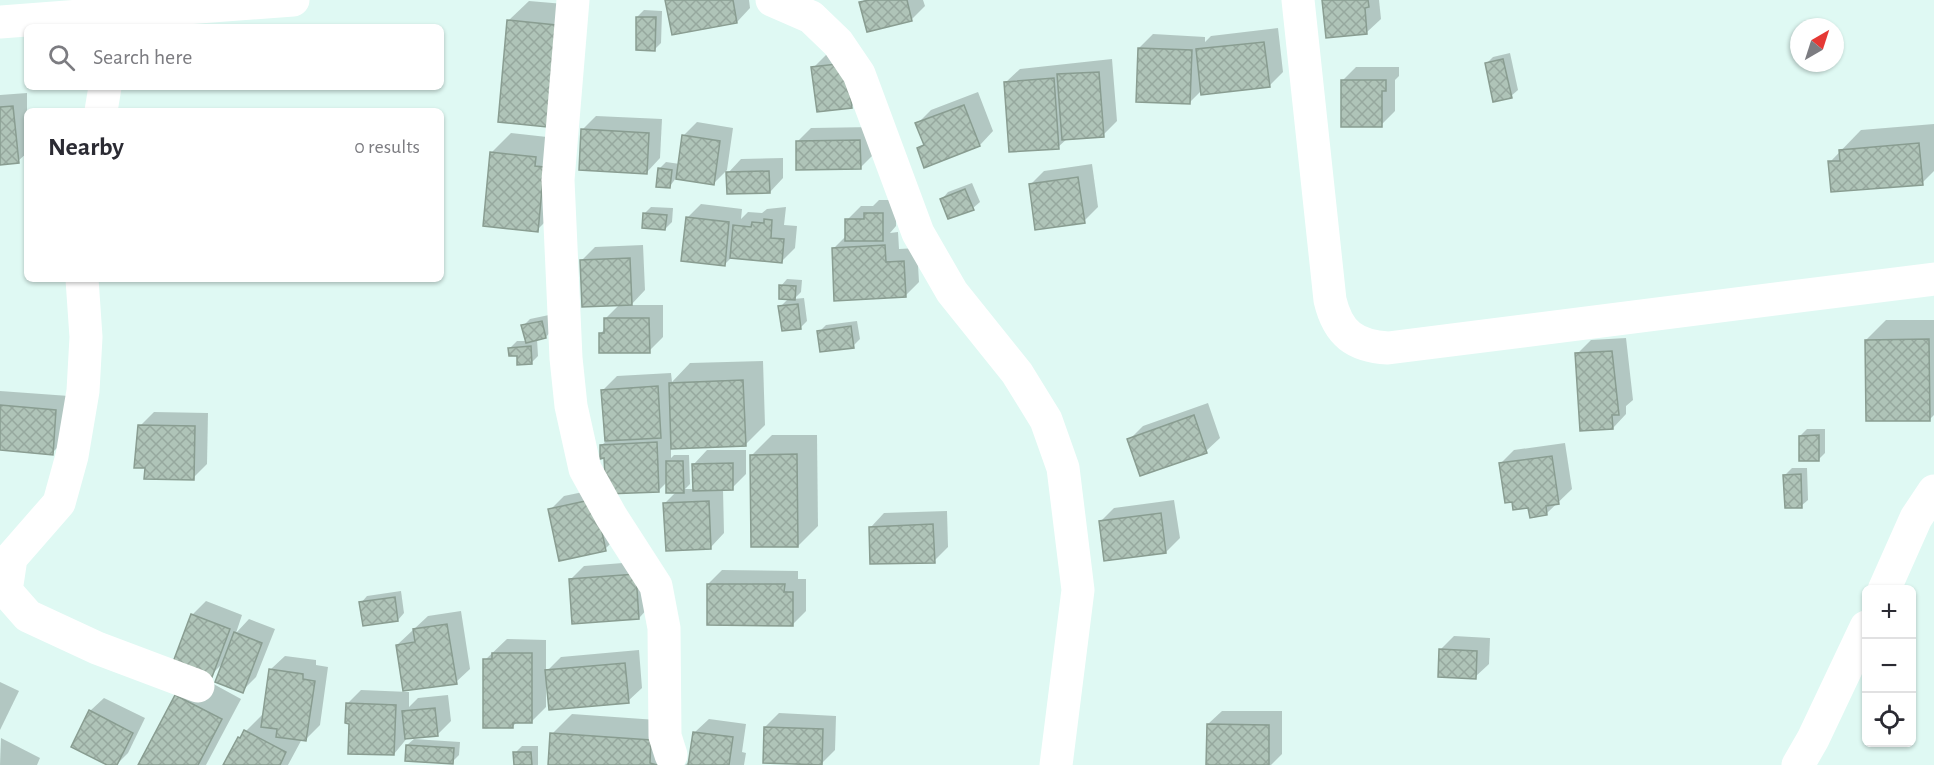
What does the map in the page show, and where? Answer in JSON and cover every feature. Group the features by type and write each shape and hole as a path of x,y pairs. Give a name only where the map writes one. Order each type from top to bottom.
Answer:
{"street":[{"path":"16,14 105,21 293,0"},
{"path":"573,0 558,180 566,358 572,406 585,469 611,516 656,586 664,628 665,736 671,755"},
{"path":"772,0 811,17 838,43 859,74 918,233 952,292 1017,373 1046,420 1063,468 1078,590 1056,765"},
{"path":"1298,0 1330,300 1334,318 1352,338 1365,347 1388,348 1934,279"},
{"path":"102,108 104,90"},
{"path":"82,282 86,337 83,391 72,456 58,503 10,558 6,591 28,616 97,648 198,686"},
{"path":"1886,585 1916,518 1934,491"},
{"path":"1798,765 1813,739 1862,635"}],"building":[{"path":"665,0 733,0 737,23 672,35"},
{"path":"907,0 912,21 867,32 859,2"},
{"path":"1322,0 1368,0 1369,7 1365,8 1367,34 1326,38"},
{"path":"636,17 656,17 655,51 636,50"},
{"path":"507,20 556,25 547,127 498,122"},
{"path":"1264,42 1270,87 1201,95 1196,49"},
{"path":"1138,48 1192,50 1190,104 1136,102"},
{"path":"1503,59 1512,98 1493,102 1485,63"},
{"path":"846,63 852,108 817,112 811,67"},
{"path":"1099,72 1104,137 1062,140 1057,74"},
{"path":"1054,78 1059,149 1009,152 1004,82"},
{"path":"1341,80 1386,80 1386,91 1382,91 1382,127 1341,127"},
{"path":"964,105 980,146 924,168 917,148 924,145 915,123"},
{"path":"13,106 19,163 0,165 0,107"},
{"path":"581,129 649,133 647,174 579,170"},
{"path":"682,135 720,141 714,185 676,179"},
{"path":"860,140 861,169 796,170 796,141"},
{"path":"1919,143 1923,185 1831,192 1828,161 1840,161 1839,150"},
{"path":"490,152 536,157 535,166 544,167 538,232 483,226"},
{"path":"658,168 672,170 670,188 656,187"},
{"path":"769,171 770,193 727,194 726,172"},
{"path":"1078,177 1085,223 1035,230 1029,184"},
{"path":"965,189 974,210 948,219 940,199"},
{"path":"643,213 667,215 665,230 642,228"},
{"path":"864,213 883,213 883,241 845,241 845,219 864,219"},
{"path":"686,217 729,222 725,266 681,261"},
{"path":"764,219 772,220 771,238 784,239 782,263 730,258 733,225 751,227 752,222 764,223"},
{"path":"885,245 886,262 904,261 906,297 834,301 832,248"},
{"path":"630,258 632,305 582,307 580,260"},
{"path":"779,285 796,286 795,300 779,299"},
{"path":"798,304 801,329 782,331 778,306"},
{"path":"604,318 649,318 650,353 599,353 599,333 604,333"},
{"path":"542,321 546,338 526,343 521,325"},
{"path":"851,326 854,348 820,352 817,331"},
{"path":"1929,339 1930,421 1866,421 1865,340"},
{"path":"531,346 532,364 517,365 517,356 509,356 508,348"},
{"path":"1612,351 1619,415 1612,415 1613,429 1580,431 1575,353"},
{"path":"743,380 746,446 671,449 669,383"},
{"path":"658,386 661,438 605,441 601,390"},
{"path":"0,405 56,410 53,455 0,450"},
{"path":"1194,415 1207,453 1140,476 1127,439"},
{"path":"138,425 195,426 194,480 144,479 145,468 134,468"},
{"path":"1819,435 1819,461 1799,461 1799,436"},
{"path":"657,442 659,492 606,494 604,458 600,459 600,445"},
{"path":"797,454 798,547 751,547 750,455"},
{"path":"1552,456 1559,504 1546,506 1547,515 1530,518 1528,508 1513,510 1512,502 1505,503 1499,463"},
{"path":"666,461 683,461 684,493 666,493"},
{"path":"733,463 733,490 693,491 692,464"},
{"path":"1801,474 1802,508 1785,508 1783,475"},
{"path":"595,499 606,551 559,561 548,509"},
{"path":"709,501 711,549 666,551 663,503"},
{"path":"1161,513 1166,553 1104,561 1099,521"},
{"path":"933,524 935,563 870,564 869,527"},
{"path":"636,574 639,619 572,624 569,579"},
{"path":"707,584 785,584 784,592 793,592 793,626 707,625"},
{"path":"395,597 398,621 363,626 359,602"},
{"path":"191,614 230,629 212,677 173,662"},
{"path":"447,624 457,684 403,691 396,645 415,642 413,629"},
{"path":"234,632 262,643 243,693 215,682"},
{"path":"1439,649 1477,651 1476,679 1438,677"},
{"path":"492,653 532,653 532,723 513,723 513,728 483,728 483,659 492,659"},
{"path":"625,663 629,703 549,710 545,670"},
{"path":"269,669 303,674 303,679 315,681 306,741 276,737 277,729 261,727"},
{"path":"175,695 222,719 198,765 138,765"},
{"path":"346,703 396,705 394,755 348,754 349,724 345,723"},
{"path":"435,708 438,736 405,739 402,711"},
{"path":"89,710 133,733 117,765 107,765 71,747"},
{"path":"1207,724 1269,725 1269,765 1206,765"},
{"path":"764,727 823,729 822,765 763,763"},
{"path":"244,730 286,752 280,765 223,765"},
{"path":"693,732 733,737 729,765 688,765"},
{"path":"550,733 651,740 650,763 657,765 548,765"},
{"path":"406,745 454,748 453,764 405,761"},
{"path":"513,752 531,752 532,765 514,765"}]}
